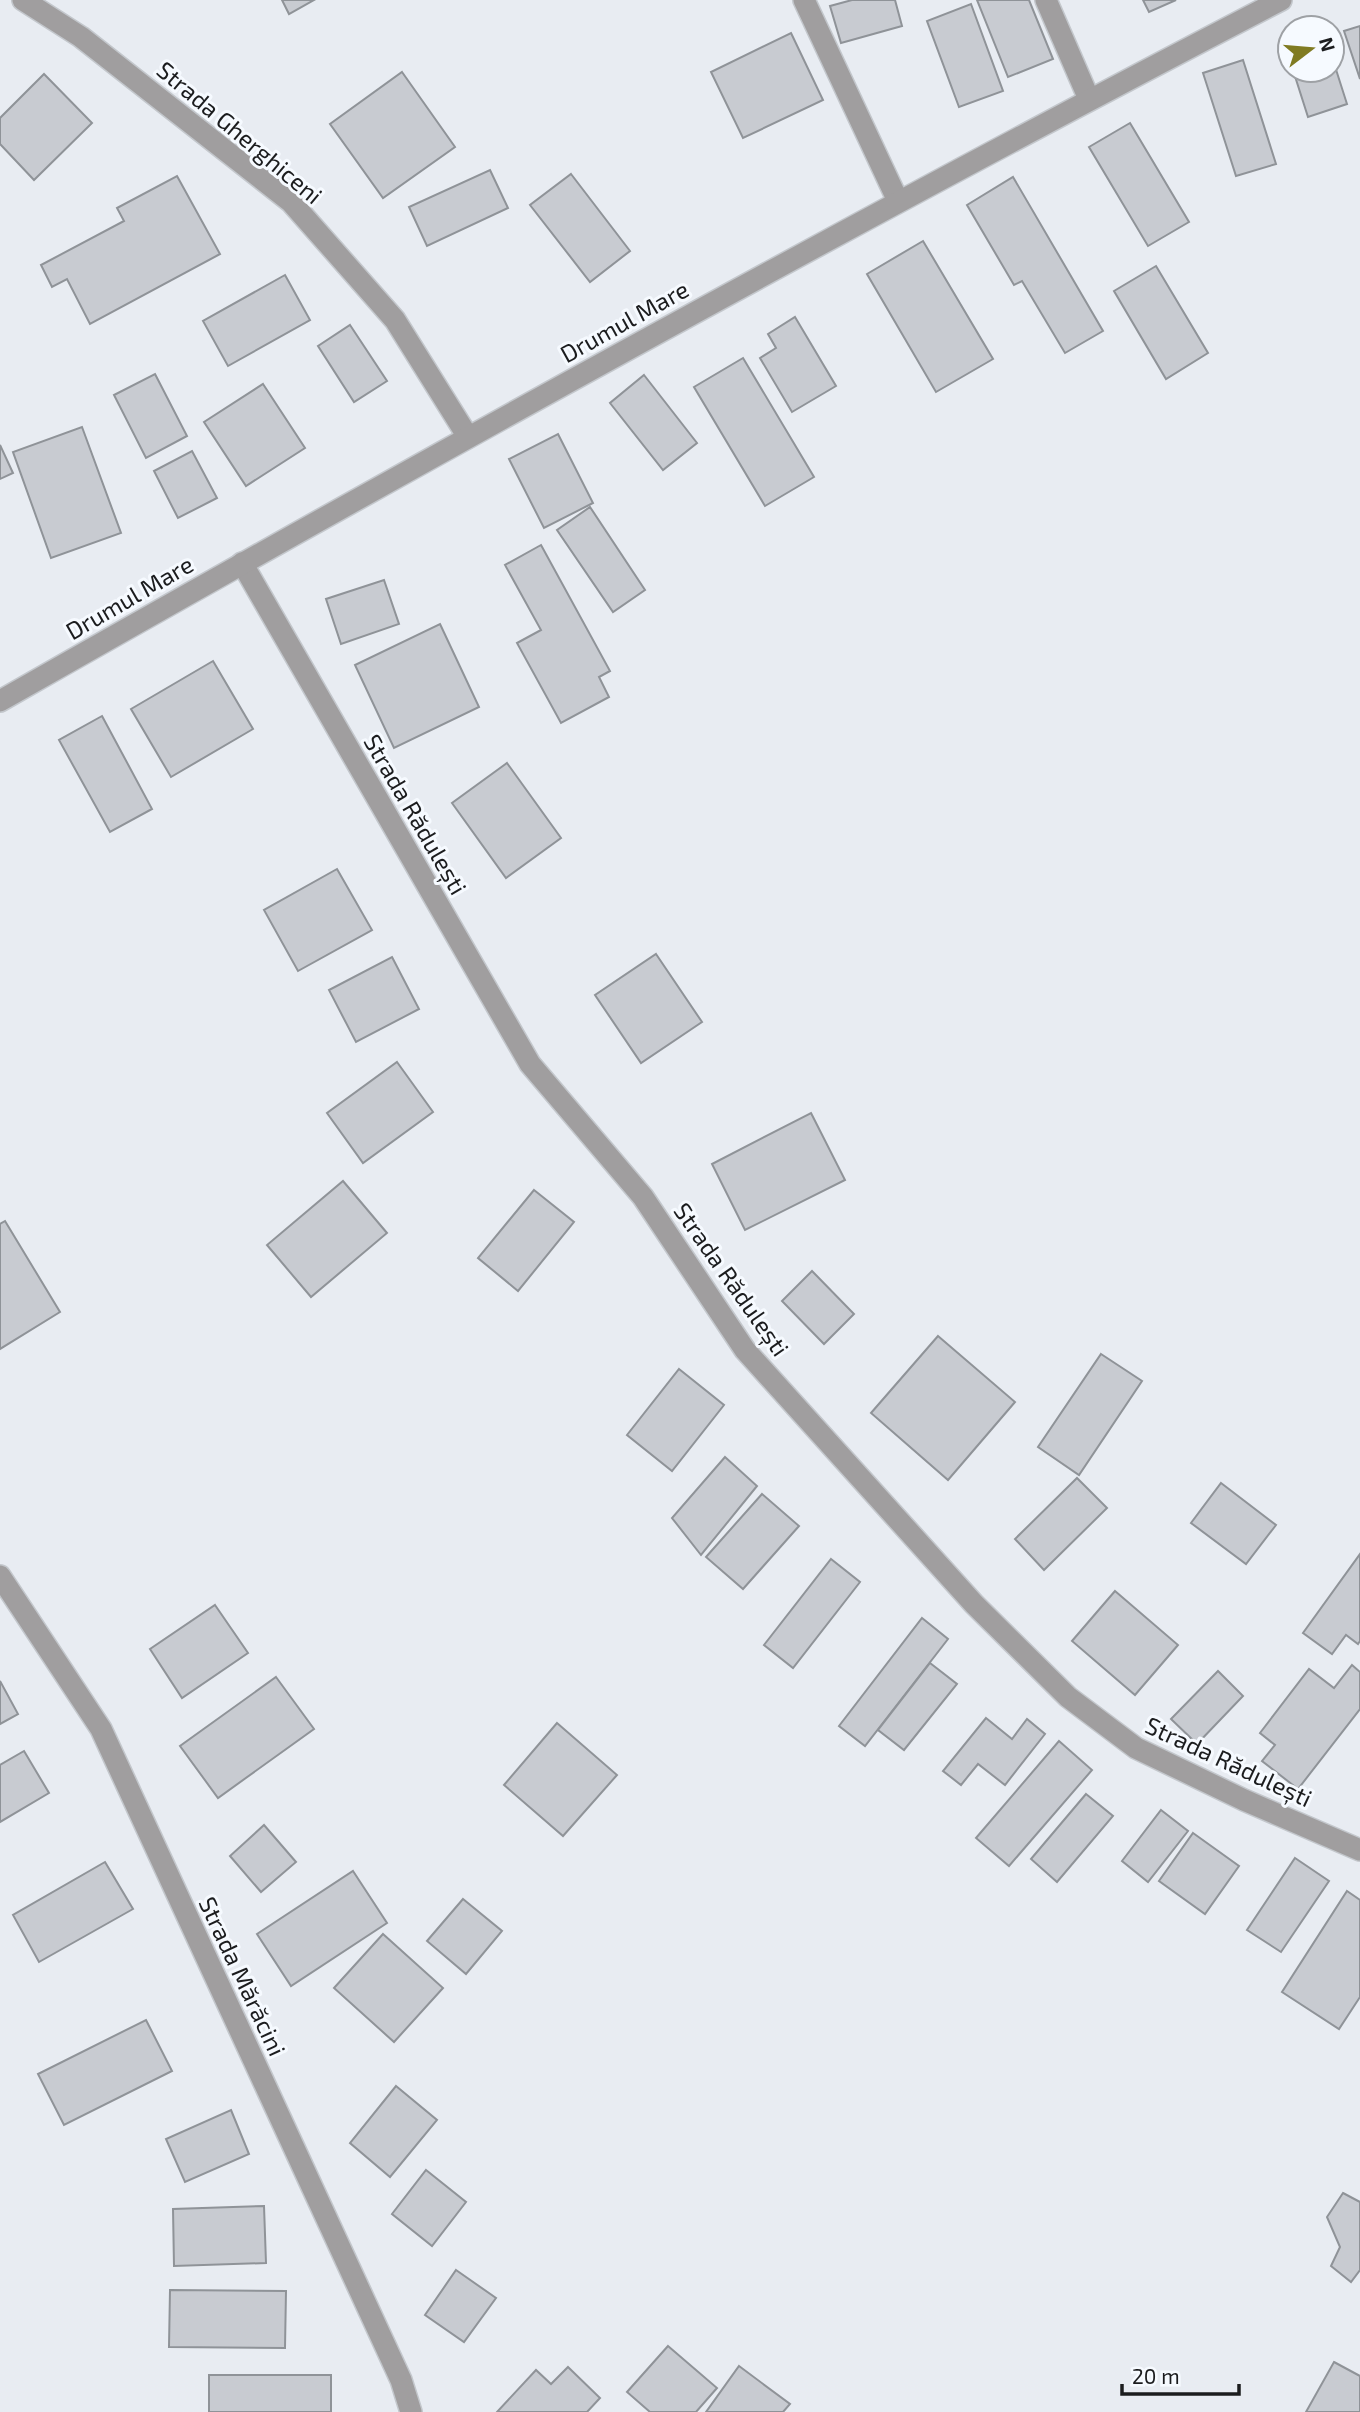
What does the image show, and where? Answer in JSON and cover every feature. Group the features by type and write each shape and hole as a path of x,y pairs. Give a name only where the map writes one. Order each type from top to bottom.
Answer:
{"street":[{"name":"Strada Gherghiceni","path":"23,0 81,37 290,202 395,320 468,437"},
{"path":"804,0 898,201"},
{"path":"1045,0 1089,99"},
{"name":"Drumul Mare","path":"0,701 468,437 898,201 1281,0"},
{"name":"Strada Rădulești","path":"242,563 530,1064 643,1197 745,1350 974,1604 1068,1697 1136,1748 1244,1800 1360,1850"},
{"name":"Strada Mărăcini","path":"0,1576 101,1729 401,2380 411,2412"}],"building":[{"path":"282,0 314,0 289,14"},
{"path":"852,0 895,0 902,26 841,43 830,6"},
{"path":"977,0 1029,0 1053,59 1008,77"},
{"path":"1143,0 1176,0 1149,12"},
{"path":"971,4 1003,91 959,107 927,21"},
{"path":"1360,26 1360,79 1346,37 1346,30"},
{"path":"791,33 823,100 743,138 711,72"},
{"path":"1243,60 1276,164 1236,176 1203,73"},
{"path":"402,72 455,147 383,198 330,124"},
{"path":"44,74 92,123 34,180 0,144 0,118"},
{"path":"1297,84 1341,84 1347,104 1308,117"},
{"path":"1130,123 1189,222 1148,246 1089,147"},
{"path":"490,170 508,208 427,246 409,207"},
{"path":"571,174 630,251 590,282 530,205"},
{"path":"177,176 220,254 90,324 67,279 52,287 41,265 124,221 117,208"},
{"path":"1013,177 1103,331 1065,353 1022,281 1014,285 967,205"},
{"path":"923,241 993,359 936,392 867,274"},
{"path":"1156,266 1208,353 1166,379 1114,291"},
{"path":"285,275 310,320 228,366 203,321"},
{"path":"795,317 836,386 792,412 760,358 776,348 768,334"},
{"path":"350,325 387,381 354,402 318,346"},
{"path":"743,358 814,477 765,506 694,387"},
{"path":"155,374 187,436 146,458 114,395"},
{"path":"644,375 697,443 663,470 610,403"},
{"path":"263,384 305,448 246,486 204,422"},
{"path":"82,427 121,533 51,558 13,452"},
{"path":"558,434 593,503 544,528 509,459"},
{"path":"0,445 13,473 0,479"},
{"path":"192,451 217,498 178,518 154,471"},
{"path":"590,507 645,590 613,612 557,530"},
{"path":"541,545 610,671 599,677 609,697 561,723 517,643 541,630 505,565"},
{"path":"384,580 399,624 341,644 326,599"},
{"path":"440,624 479,707 394,748 355,665"},
{"path":"213,661 253,729 171,777 131,709"},
{"path":"102,716 152,809 110,832 59,740"},
{"path":"507,763 561,838 506,878 452,803"},
{"path":"337,869 372,930 298,971 264,910"},
{"path":"656,954 702,1022 641,1063 595,995"},
{"path":"392,957 419,1009 356,1042 329,990"},
{"path":"397,1062 433,1112 363,1163 327,1113"},
{"path":"811,1113 845,1180 745,1230 712,1164"},
{"path":"343,1181 387,1233 311,1297 267,1245"},
{"path":"534,1190 574,1222 518,1291 478,1258"},
{"path":"5,1221 60,1312 0,1349 0,1224"},
{"path":"812,1271 854,1314 824,1344 782,1301"},
{"path":"938,1336 1015,1402 948,1480 871,1413"},
{"path":"1101,1354 1142,1381 1079,1475 1038,1447"},
{"path":"679,1369 724,1405 672,1471 627,1435"},
{"path":"725,1457 757,1486 701,1555 672,1518"},
{"path":"1077,1478 1107,1508 1044,1570 1015,1539"},
{"path":"1221,1483 1276,1525 1246,1564 1191,1523"},
{"path":"762,1494 799,1526 743,1589 706,1557"},
{"path":"1360,1554 1360,1641 1358,1644 1346,1635 1332,1654 1303,1633"},
{"path":"831,1559 860,1582 793,1668 764,1645"},
{"path":"1115,1591 1178,1645 1135,1695 1072,1641"},
{"path":"215,1605 248,1653 182,1698 150,1649"},
{"path":"922,1618 948,1639 865,1746 839,1726"},
{"path":"930,1663 957,1684 904,1750 878,1730"},
{"path":"1352,1665 1360,1672 1360,1709 1298,1789 1262,1761 1275,1745 1260,1733 1309,1669 1334,1688"},
{"path":"1218,1671 1243,1696 1197,1744 1171,1719"},
{"path":"276,1677 314,1729 218,1798 180,1746"},
{"path":"0,1681 18,1714 0,1724"},
{"path":"986,1718 1012,1739 1027,1719 1045,1734 1005,1785 978,1764 961,1785 943,1771"},
{"path":"557,1723 617,1775 563,1836 504,1785"},
{"path":"1059,1741 1092,1770 1009,1866 976,1838"},
{"path":"24,1751 49,1793 0,1822 0,1765"},
{"path":"1086,1794 1113,1816 1057,1882 1031,1859"},
{"path":"1161,1810 1188,1831 1148,1882 1122,1861"},
{"path":"264,1825 296,1862 261,1892 230,1856"},
{"path":"1193,1833 1239,1866 1205,1914 1159,1881"},
{"path":"1295,1858 1329,1881 1281,1952 1247,1930"},
{"path":"105,1862 133,1909 39,1962 13,1915"},
{"path":"353,1871 387,1923 291,1986 257,1934"},
{"path":"1347,1891 1360,1900 1360,1997 1339,2029 1282,1992"},
{"path":"463,1899 502,1931 466,1974 427,1941"},
{"path":"383,1934 443,1988 394,2042 334,1988"},
{"path":"146,2020 172,2071 64,2125 38,2074"},
{"path":"396,2086 437,2120 390,2177 350,2143"},
{"path":"231,2110 249,2154 185,2182 166,2139"},
{"path":"426,2170 466,2202 432,2246 392,2214"},
{"path":"1343,2193 1360,2202 1360,2270 1351,2282 1331,2266 1340,2247 1327,2217"},
{"path":"264,2206 266,2263 174,2266 173,2209"},
{"path":"456,2270 496,2298 464,2342 425,2315"},
{"path":"170,2290 286,2291 285,2348 169,2347"},
{"path":"668,2346 717,2388 696,2412 650,2412 627,2392"},
{"path":"1334,2362 1360,2376 1360,2412 1306,2412"},
{"path":"739,2366 790,2404 783,2412 706,2412"},
{"path":"568,2367 600,2398 587,2412 497,2412 536,2370 551,2384"},
{"path":"209,2375 331,2375 331,2412 209,2412"}]}
